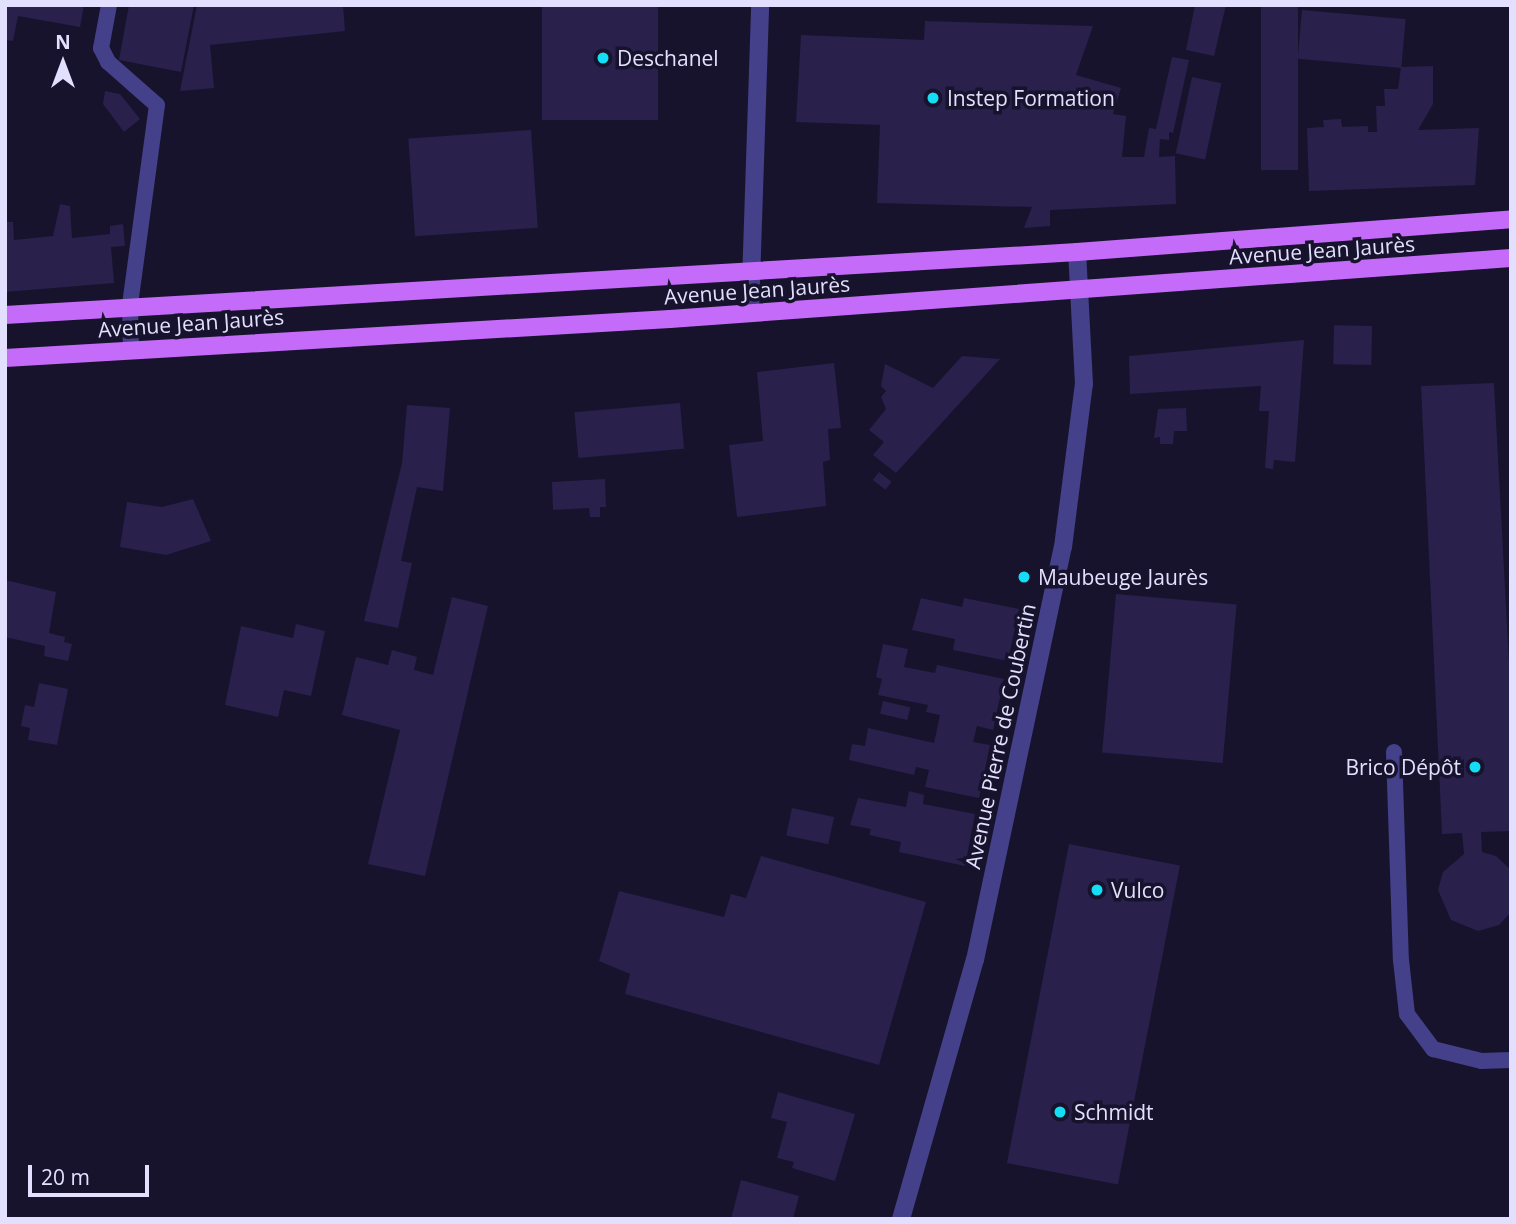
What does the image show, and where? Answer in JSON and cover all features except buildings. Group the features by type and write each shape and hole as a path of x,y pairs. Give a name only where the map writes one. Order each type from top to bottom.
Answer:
{"main road":[{"name":"Avenue Jean Jaurès","path":"5,315 1077,252 1511,219"},
{"name":"Avenue Jean Jaurès","path":"5,358 1078,291 1511,258"}],"street":[{"path":"750,312 760,5"},
{"name":"Avenue Pierre de Coubertin","path":"901,1219 975,960 1063,547 1084,384 1077,252"}],"lane":[{"path":"109,5 101,48 108,62 157,105 130,306 131,350"},
{"path":"1394,752 1401,960 1407,1014 1433,1049 1481,1061 1511,1060"}],"place":[{"name":"Deschanel","path":"603,58"},
{"name":"Instep Formation","path":"933,98"},
{"name":"Maubeuge Jaurès","path":"1024,577"},
{"name":"Brico Dépôt","path":"1475,767"},
{"name":"Vulco","path":"1097,890"},
{"name":"Schmidt","path":"1060,1112"}]}
